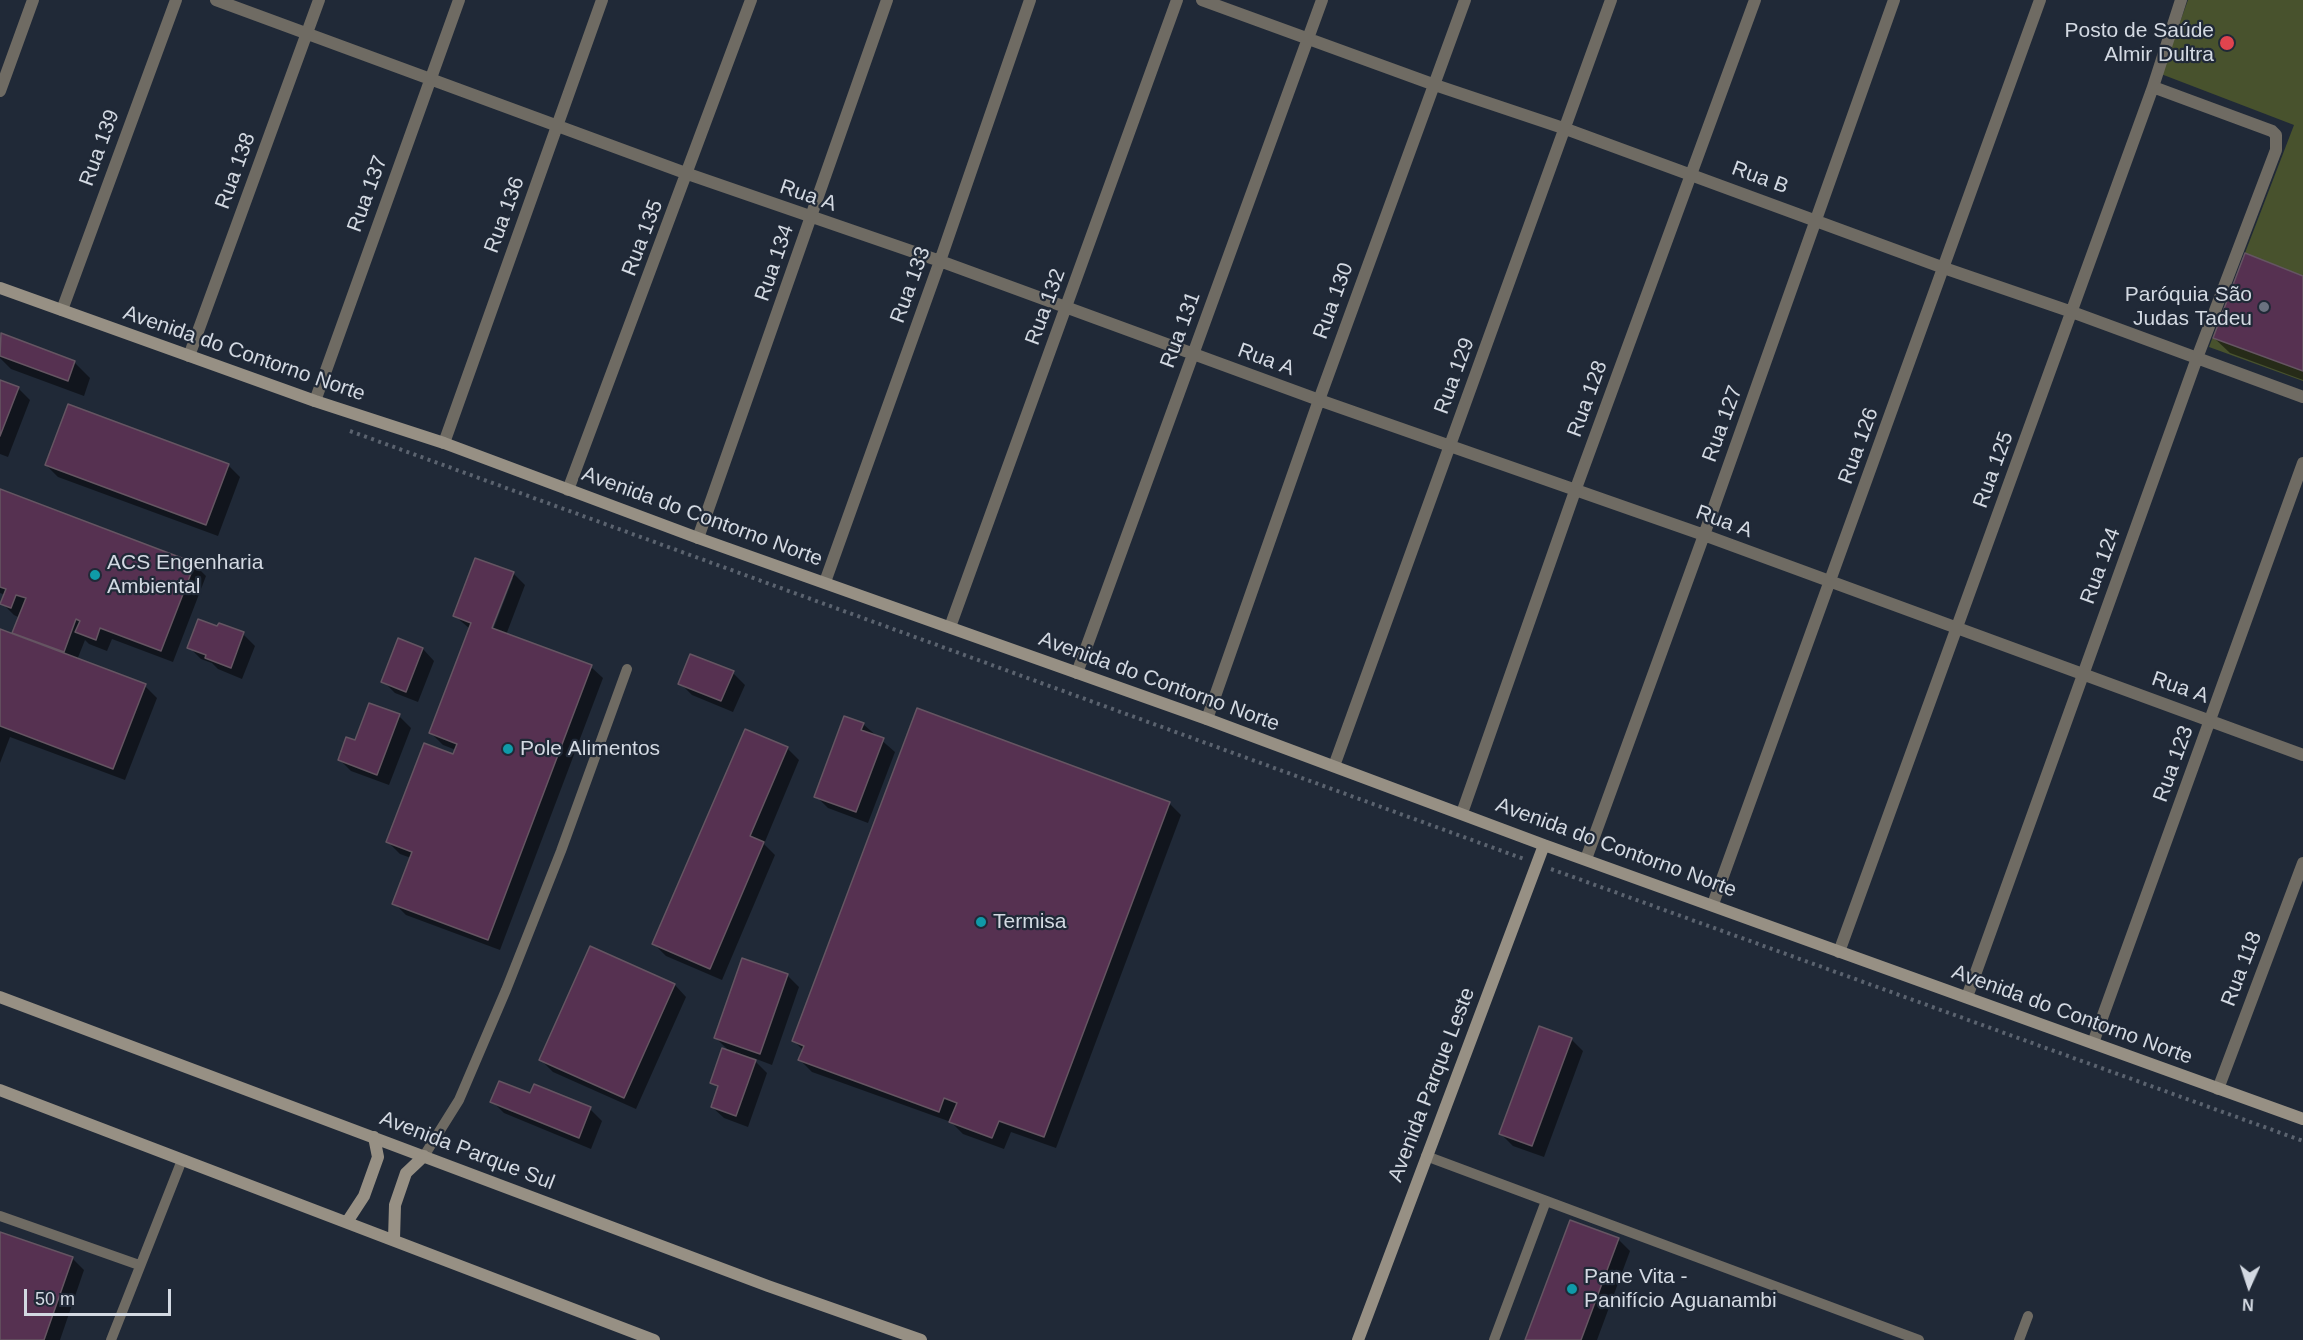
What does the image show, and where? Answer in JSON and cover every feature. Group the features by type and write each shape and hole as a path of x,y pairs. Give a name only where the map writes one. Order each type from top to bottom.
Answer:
{"street":[{"path":"0,91 33,0"},
{"name":"Rua 139","path":"62,310 176,0"},
{"name":"Rua A","path":"216,0 688,174 940,261 1319,400 1704,535 2303,755"},
{"name":"Rua 138","path":"189,356 319,0"},
{"name":"Rua 137","path":"315,401 459,0"},
{"name":"Rua 136","path":"444,443 602,0"},
{"name":"Rua 135","path":"568,490 688,174 751,0"},
{"name":"Rua 134","path":"698,538 887,0"},
{"name":"Rua 133","path":"825,582 940,261 1030,0"},
{"name":"Rua 132","path":"950,627 1177,0"},
{"name":"Rua B","path":"1202,0 1816,219 1944,268 2072,312 2303,397"},
{"name":"Rua 131","path":"1077,673 1322,0"},
{"name":"Rua 130","path":"1207,719 1319,400 1466,0"},
{"name":"Rua 129","path":"1334,766 1611,0"},
{"name":"Rua 128","path":"1462,813 1575,491 1755,0"},
{"name":"Rua 127","path":"1586,859 1894,0"},
{"name":"Rua 126","path":"1713,904 2040,0"},
{"name":"Rua 125","path":"1839,952 2153,87 2181,0"},
{"name":"Rua 124","path":"1967,997 2197,358 2276,150 2276,135 2272,131 2153,87"},
{"name":"Avenida do Contorno Norte","path":"0,288 315,401 444,443 698,538 1207,719 1839,952 2303,1119"},
{"name":"Rua 123","path":"2092,1043 2303,463"},
{"name":"Avenida Parque Leste","path":"1358,1340 1544,844"},
{"name":"Rua 118","path":"2218,1089 2303,863"},
{"name":"Avenida Parque Sul","path":"0,997 768,1286 921,1340"},
{"path":"0,1090 654,1340"},
{"path":"347,1222 364,1196 378,1157 374,1137"},
{"path":"394,1239 395,1205 406,1173 424,1156"}],"lane":[{"path":"424,1156 459,1100 506,990 573,820 627,669"},
{"path":"1426,1156 1918,1340"},
{"path":"111,1340 182,1160"},
{"path":"1494,1340 1546,1201"},
{"path":"0,1216 139,1265"},
{"path":"2019,1340 2028,1316"}],"path":[{"path":"348,430 2303,1142"}],"green space":[{"path":"2188,0 2303,0 2303,381 2209,347 2294,125 2161,74"}],"building":[{"name":"Paróquia São Judas Tadeu","path":"2245,253 2303,276 2303,371 2213,338"},
{"path":"1,333 75,361 68,381 0,356"},
{"path":"0,380 19,387 0,436"},
{"name":"ACS Engenharia Ambiental","path":"68,404 229,464 206,525 45,465"},
{"name":"ACS Engenharia Ambiental","path":"0,489 195,563 161,651 100,628 96,640 75,632 80,621 76,619 64,652 12,633 26,598 16,595 11,608 0,604 6,589 0,587"},
{"name":"Pole Alimentos","path":"475,558 514,572 492,628 592,665 488,940 392,904 412,852 386,842 424,743 453,754 457,744 429,733 471,623 453,616"},
{"name":"ACS Engenharia Ambiental","path":"198,619 217,626 219,623 244,632 231,668 187,648"},
{"path":"0,629 146,684 113,769 0,726"},
{"path":"398,638 423,648 406,692 381,682"},
{"path":"690,654 734,671 721,701 678,684"},
{"path":"369,703 400,714 377,775 338,760 346,737 355,740"},
{"name":"Termisa","path":"917,708 1170,802 1044,1137 999,1121 992,1138 949,1122 957,1103 944,1098 939,1112 798,1060 804,1046 792,1041"},
{"path":"844,716 864,723 861,730 884,738 856,812 814,797"},
{"path":"745,729 788,747 750,836 764,842 710,969 652,944"},
{"path":"590,946 675,984 624,1098 539,1060"},
{"path":"742,958 788,974 760,1054 714,1038"},
{"path":"1539,1026 1572,1038 1532,1146 1499,1134"},
{"path":"722,1048 756,1060 736,1116 711,1107 718,1086 710,1083"},
{"path":"499,1081 530,1093 534,1084 591,1107 579,1138 490,1102"},
{"name":"Pane Vita - Panifício Aguanambi","path":"1570,1220 1619,1238 1581,1340 1525,1340"},
{"path":"0,1232 73,1257 44,1340 0,1340"}],"place":[{"name":"Posto de Saúde Almir Dultra","path":"2227,43"},
{"name":"Paróquia São Judas Tadeu","path":"2264,307"},
{"name":"ACS Engenharia Ambiental","path":"95,575"},
{"name":"Pole Alimentos","path":"508,749"},
{"name":"Termisa","path":"981,922"},
{"name":"Pane Vita - Panifício Aguanambi","path":"1572,1289"}]}
